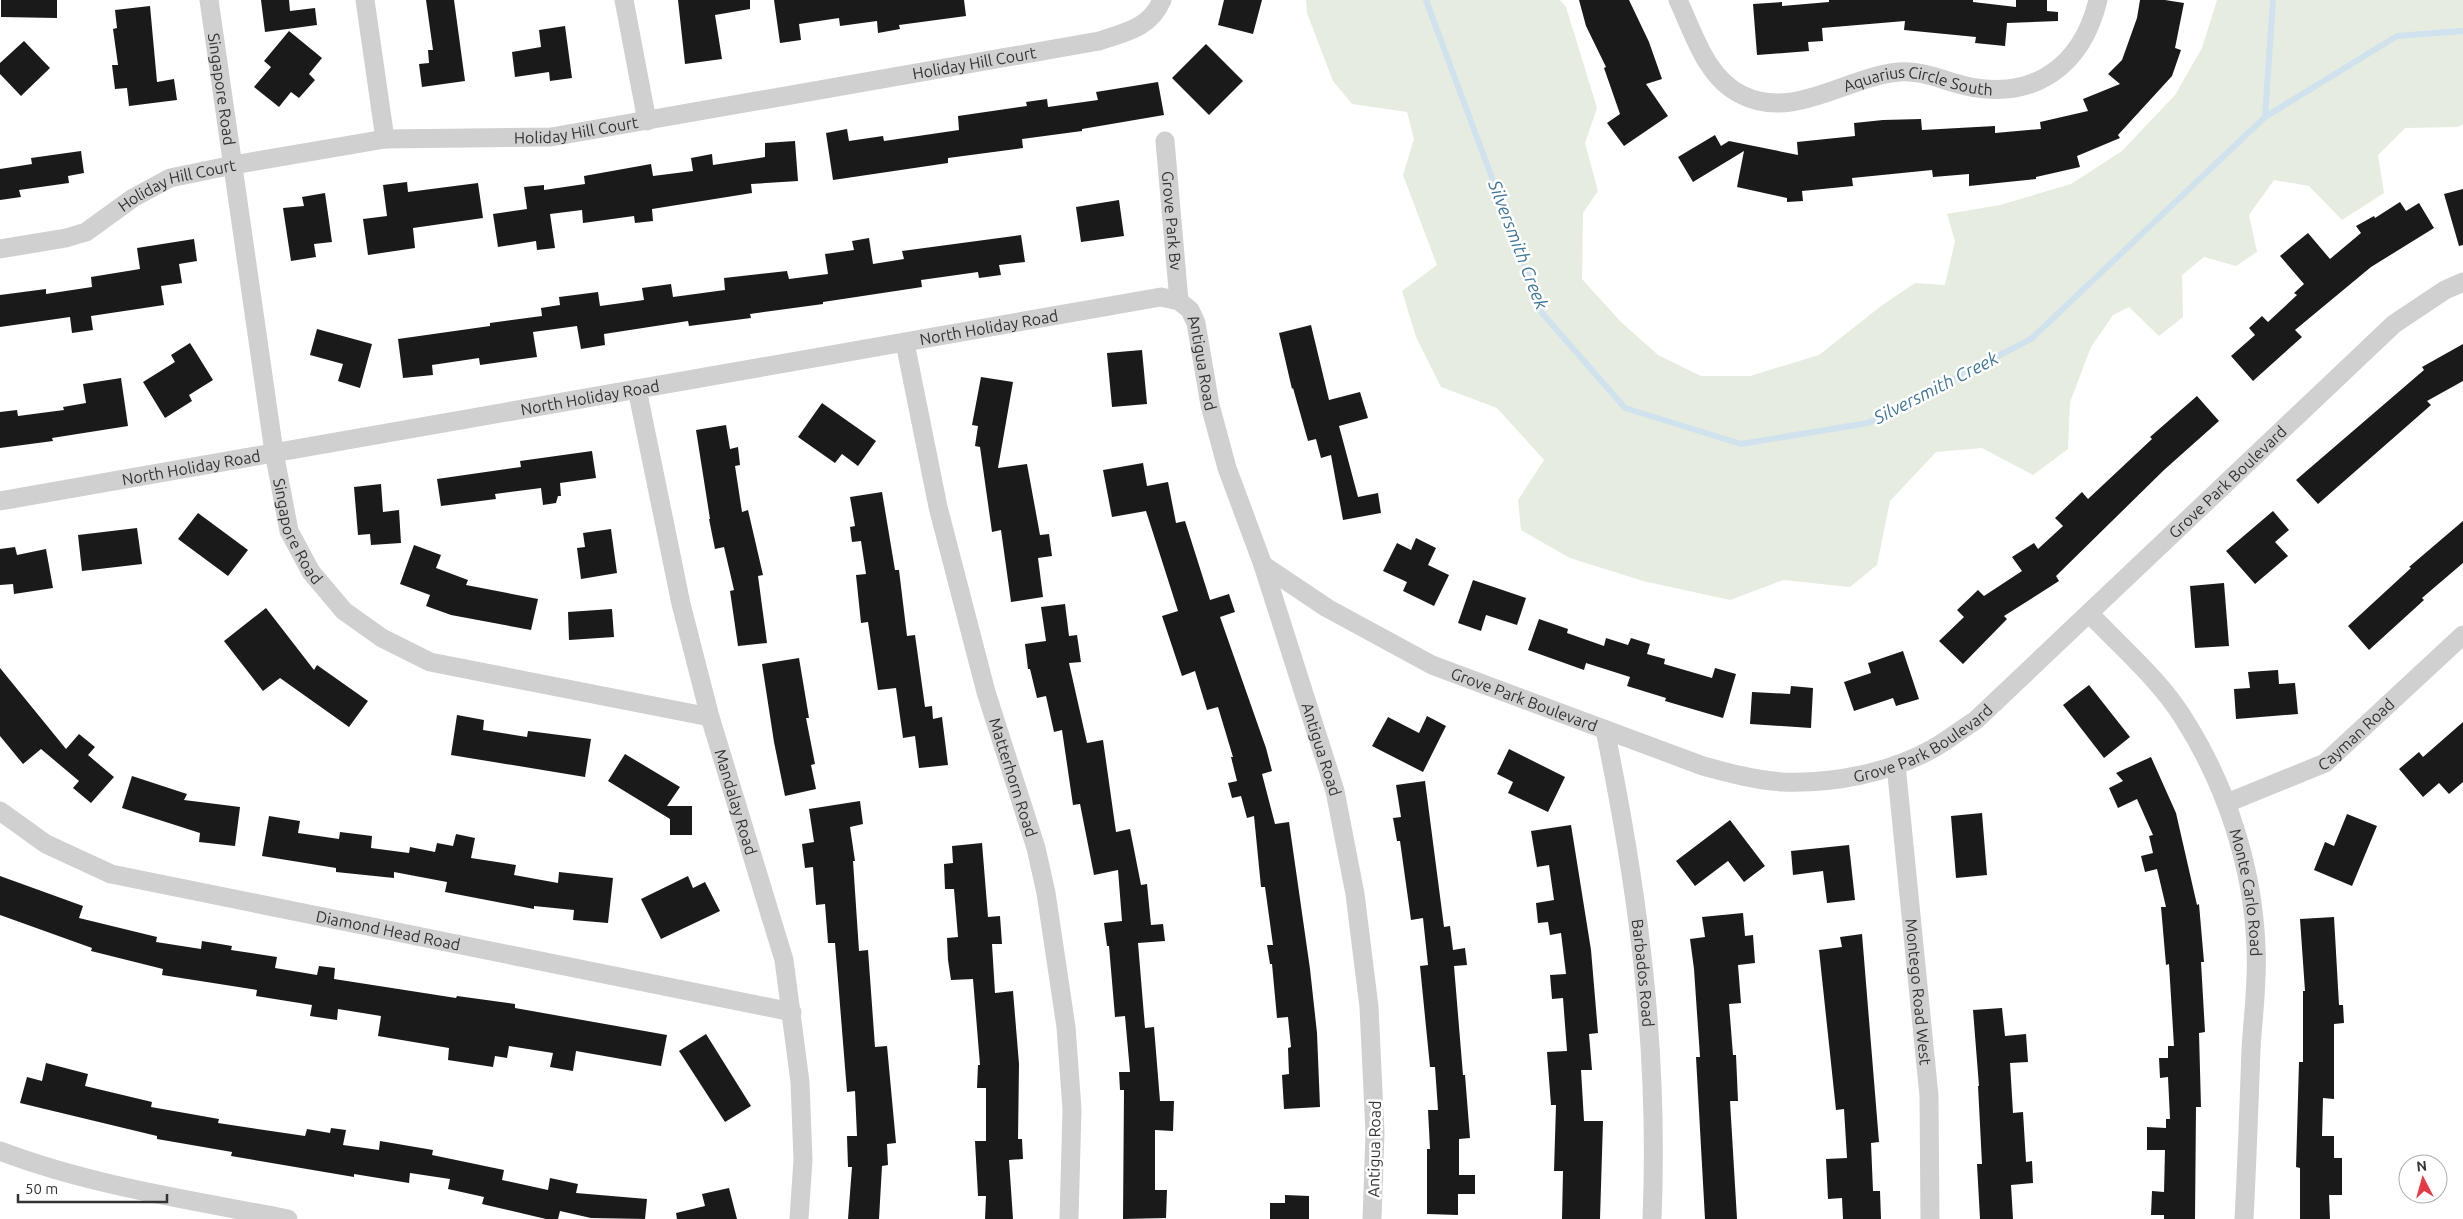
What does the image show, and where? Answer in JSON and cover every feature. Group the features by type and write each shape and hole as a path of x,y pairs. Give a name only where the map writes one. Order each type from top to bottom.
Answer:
{"street":[{"name":"Singapore Road","path":"209,0 274,452 290,531 311,572 344,611 382,638 430,662 710,717"},
{"path":"365,0 385,139"},
{"path":"624,0 647,121"},
{"name":"Aquarius Circle South","path":"1678,0 1708,65 1724,85 1744,96 1776,104 1806,100 1872,77 1901,72 1930,75 1966,86 1995,90 2028,85 2054,73 2076,52 2092,24 2098,0"},
{"name":"Holiday Hill Court","path":"0,249 66,238 86,232 133,198 170,178 233,165 385,139 551,137 647,121 1099,40 1133,30 1147,22 1159,5"},
{"name":"Grove Park Bv","path":"1165,141 1179,301"},
{"name":"Grove Park Boulevard","path":"1263,565 1327,608 1410,655 1605,730 1704,766 1743,776 1782,782 1842,778 1896,765 1933,748 1976,720 2394,324 2445,290 2463,282"},
{"name":"North Holiday Road","path":"0,501 1160,297 1179,301"},
{"name":"Antigua Road","path":"1179,301 1190,310 1196,323 1210,405 1226,468 1263,565 1335,791 1355,894 1370,1007 1374,1068 1375,1133 1372,1219"},
{"name":"Matterhorn Road","path":"905,343 938,506 986,692 1036,848 1046,893 1066,1028 1072,1109 1069,1219"},
{"name":"Mandalay Road","path":"637,389 681,604 710,717 784,960 800,1082 803,1160 799,1219"},
{"name":"Monte Carlo Road","path":"2088,613 2156,681 2184,719 2227,803 2246,871 2256,948 2256,1002 2252,1034 2244,1219"},
{"name":"Cayman Road","path":"2227,803 2325,763 2463,635"},
{"name":"Barbados Road","path":"1605,730 1627,836 1646,980 1652,1069 1652,1219"},
{"name":"Montego Road West","path":"1896,765 1929,1096 1930,1219"},
{"name":"Diamond Head Road","path":"0,810 46,844 111,874 166,887 792,1012"},
{"path":"0,1151 66,1173 117,1186 288,1219"}],"shaded area":[{"path":"1306,0 1560,0 1566,7 1597,108 1585,143 1598,191 1583,213 1582,279 1620,321 1658,355 1701,376 1750,376 1819,355 1881,306 1915,283 1945,285 1955,241 1947,214 2000,205 2071,184 2122,151 2175,95 2202,48 2217,0 2463,0 2463,124 2458,127 2405,128 2378,155 2384,193 2342,220 2309,186 2274,180 2249,215 2257,252 2236,266 2204,257 2182,275 2183,317 2159,336 2129,307 2113,315 2091,347 2070,402 2068,449 2033,475 1982,448 1936,452 1890,501 1877,565 1850,587 1783,580 1730,600 1643,581 1570,558 1521,530 1518,500 1544,460 1497,408 1441,387 1416,337 1402,291 1437,265 1403,175 1414,139 1407,112 1352,104 1333,81 1307,13"}],"building":[{"path":"1,0 57,0 57,18 1,17"},
{"path":"261,0 289,0 290,11 315,8 317,25 265,32"},
{"path":"426,0 454,0 465,81 422,87 419,64 429,63 428,50 433,50"},
{"path":"678,0 750,0 750,9 715,15 722,59 685,64"},
{"path":"774,0 964,0 966,16 899,25 900,29 878,33 877,21 840,26 839,18 799,24 801,40 780,43"},
{"path":"1224,0 1262,0 1253,34 1218,25"},
{"path":"1579,0 1629,0 1649,42 1662,79 1646,84 1668,116 1624,146 1607,123 1620,114 1604,68 1606,67 1586,26"},
{"path":"1829,0 1973,0 1973,2 2016,7 2016,0 2047,0 2047,11 2058,12 2058,21 2007,23 2005,46 1975,43 1976,37 1904,30 1905,21 1822,28 1823,41 1808,42 1809,51 1757,55 1753,4 1782,2 1782,6 1829,2"},
{"path":"2140,0 2165,0 2184,3 2175,48 2181,50 2172,76 2118,135 2120,138 2077,156 2080,167 2036,177 2036,179 1969,186 1969,174 1933,177 1932,170 1852,178 1853,186 1802,191 1803,201 1787,202 1787,198 1737,187 1744,151 1693,182 1678,157 1715,135 1721,146 1729,141 1798,155 1797,142 1855,136 1854,123 1883,120 1921,119 1922,130 1995,126 1995,133 2041,129 2040,122 2088,111 2083,99 2120,84 2108,74 2122,60 2137,18"},
{"path":"150,6 157,82 174,79 177,100 129,106 127,88 115,89 112,65 118,65 113,29 117,28 115,10"},
{"path":"565,26 572,78 550,81 549,72 515,77 512,52 541,47 539,30"},
{"path":"289,31 322,58 309,74 315,80 299,98 291,92 279,107 254,87 271,67 264,61"},
{"path":"24,41 50,68 21,96 0,74 0,63"},
{"path":"1206,44 1243,81 1209,115 1172,78"},
{"path":"1158,82 1164,115 1082,129 1082,131 1022,139 1023,148 948,158 948,163 833,180 826,133 847,129 849,141 883,136 884,141 959,130 958,116 1027,106 1026,102 1047,99 1048,107 1098,100 1096,92"},
{"path":"795,141 798,181 751,184 752,193 652,209 653,221 635,223 634,216 583,223 582,210 550,214 555,248 537,250 536,241 498,247 493,214 527,209 524,187 544,185 544,190 585,184 584,176 651,164 653,176 693,171 691,158 712,154 713,165 765,157 765,143"},
{"path":"81,151 84,173 68,176 69,183 19,190 21,197 0,200 0,169 32,164 31,158"},
{"path":"407,182 408,192 478,183 483,218 413,228 415,248 368,255 363,219 387,216 383,185"},
{"path":"2463,189 2463,245 2459,246 2444,194"},
{"path":"325,193 332,242 314,244 316,257 291,261 283,208 304,206 302,197"},
{"path":"1119,200 1124,236 1081,242 1076,207"},
{"path":"2400,202 2406,211 2419,203 2434,228 2371,267 2295,330 2302,337 2253,381 2231,356 2255,335 2249,328 2262,316 2268,322 2297,295 2294,293 2304,284 2280,256 2308,233 2330,259 2361,233 2356,226 2374,216 2375,218"},
{"path":"1021,235 1025,262 999,265 1001,275 979,278 978,272 921,280 922,287 750,314 751,318 689,326 688,321 604,334 605,345 581,349 577,326 533,332 537,357 480,365 479,358 432,365 433,375 403,378 398,339 490,326 490,323 542,316 541,308 560,305 559,297 598,292 600,306 644,300 642,288 671,284 673,297 725,290 724,278 787,271 789,279 828,274 825,254 854,250 852,241 869,238 873,264 904,259 902,251"},
{"path":"194,239 197,261 179,264 182,283 161,286 164,305 91,316 93,330 72,333 70,317 0,327 0,295 46,289 46,294 92,287 91,277 140,269 137,248"},
{"path":"1311,325 1329,400 1360,392 1368,418 1339,426 1358,497 1378,493 1381,513 1343,520 1331,455 1321,458 1316,439 1308,441 1292,389 1279,333"},
{"path":"317,329 372,344 360,388 338,381 343,364 310,355"},
{"path":"190,343 213,380 189,395 192,401 165,418 143,382 175,362 171,355"},
{"path":"2463,344 2463,381 2427,401 2431,405 2318,504 2296,480 2424,370 2422,367"},
{"path":"1142,350 1147,404 1112,407 1107,353"},
{"path":"981,377 1013,382 998,468 1027,464 1040,535 1049,534 1052,556 1038,558 1043,597 1011,602 1001,530 992,532 980,447 975,446 978,426 972,425"},
{"path":"121,378 128,426 52,438 53,441 0,448 0,412 17,410 18,416 64,410 63,407 86,403 83,384"},
{"path":"2197,396 2219,421 2164,470 2056,576 2059,581 2004,616 2007,619 1963,664 1939,641 1964,617 1957,610 1978,590 1984,596 2022,571 2012,557 2034,543 2038,549 2063,526 2055,518 2082,492 2088,499 2152,439 2150,437"},
{"path":"822,403 876,441 858,466 842,454 835,463 798,437"},
{"path":"726,425 730,449 738,447 740,465 735,466 742,512 748,510 763,575 758,576 767,643 738,646 730,591 734,590 724,547 715,549 709,519 696,430"},
{"path":"592,451 596,478 560,483 561,496 558,496 556,503 543,505 541,488 495,494 496,499 441,506 437,479 521,467 520,461"},
{"path":"1143,463 1147,486 1168,482 1176,523 1185,521 1210,600 1229,594 1235,612 1220,617 1266,748 1272,771 1262,774 1275,824 1289,822 1317,1033 1320,1107 1284,1109 1282,1075 1289,1074 1288,1048 1291,1047 1288,1017 1277,1018 1272,964 1270,964 1267,945 1273,945 1265,887 1261,887 1254,816 1247,818 1241,796 1232,798 1228,783 1237,781 1231,757 1233,757 1218,707 1207,710 1195,671 1182,676 1162,616 1178,611 1146,511 1112,517 1103,470"},
{"path":"381,484 383,512 399,510 401,543 371,545 370,534 358,535 354,487"},
{"path":"882,492 895,570 899,570 907,636 915,635 925,707 932,706 933,719 942,717 948,765 919,768 915,736 903,738 896,688 878,690 868,622 861,623 856,575 866,574 861,541 852,542 850,527 855,526 850,497"},
{"path":"2273,511 2289,530 2275,542 2288,556 2255,584 2226,551"},
{"path":"198,513 248,550 228,576 178,539"},
{"path":"2463,521 2463,563 2422,598 2424,600 2369,650 2348,626 2411,568 2409,567"},
{"path":"137,528 142,564 82,571 78,535"},
{"path":"611,529 617,573 581,579 577,548 585,547 583,533"},
{"path":"1416,538 1436,548 1428,565 1449,575 1434,606 1403,591 1407,582 1383,571 1397,543 1411,550"},
{"path":"414,545 441,555 436,568 468,580 466,585 538,599 531,630 451,615 426,606 430,595 400,584"},
{"path":"15,547 17,555 46,549 53,588 14,594 13,584 0,585 0,549"},
{"path":"1473,580 1526,598 1517,625 1486,615 1481,631 1458,623"},
{"path":"2224,583 2229,646 2195,648 2190,586"},
{"path":"1065,604 1069,636 1077,635 1081,662 1069,663 1087,743 1103,740 1116,832 1130,829 1141,885 1147,884 1151,925 1163,924 1165,941 1138,943 1145,1028 1154,1027 1160,1101 1174,1101 1173,1131 1155,1130 1155,1190 1167,1190 1166,1218 1123,1219 1124,1090 1120,1090 1119,1072 1130,1072 1125,1016 1115,1017 1109,946 1107,946 1104,923 1122,921 1118,870 1094,875 1080,804 1073,805 1062,730 1054,732 1046,696 1037,698 1030,669 1028,669 1025,644 1046,641 1041,607"},
{"path":"266,608 314,670 317,665 368,701 349,727 280,678 263,691 224,641"},
{"path":"612,609 614,637 569,640 568,612"},
{"path":"1539,619 1568,629 1567,633 1604,646 1606,638 1628,645 1631,638 1650,644 1647,654 1665,659 1664,664 1712,678 1715,668 1736,674 1723,718 1665,701 1666,698 1627,686 1630,677 1586,663 1584,670 1528,650"},
{"path":"1903,651 1919,699 1896,706 1893,698 1854,711 1844,682 1871,673 1868,663"},
{"path":"799,658 809,718 806,718 815,764 811,765 816,789 785,796 774,742 762,664"},
{"path":"0,668 66,749 79,734 95,747 88,755 114,777 91,803 73,788 79,781 41,749 23,764 0,736"},
{"path":"2278,670 2279,684 2295,683 2298,714 2236,719 2234,689 2250,688 2248,672"},
{"path":"2089,685 2130,737 2104,758 2063,705"},
{"path":"1791,686 1813,688 1811,728 1750,724 1752,692 1790,694"},
{"path":"457,715 484,720 483,730 527,737 528,731 591,739 585,777 451,755"},
{"path":"1427,716 1446,726 1423,772 1372,746 1388,717 1419,733"},
{"path":"2463,722 2463,782 2449,794 2439,783 2423,797 2399,769 2419,752 2423,757"},
{"path":"1509,749 1565,777 1548,812 1508,793 1513,782 1497,774"},
{"path":"625,754 680,787 667,806 692,806 692,835 670,835 670,819 608,781"},
{"path":"2151,757 2176,813 2197,905 2199,904 2204,962 2201,962 2205,1032 2199,1033 2201,1107 2196,1107 2195,1219 2164,1219 2164,1215 2151,1215 2152,1191 2164,1192 2165,1150 2147,1150 2147,1127 2166,1128 2166,1119 2170,1119 2168,1077 2160,1078 2159,1058 2168,1058 2168,1046 2174,1046 2169,964 2166,965 2161,907 2166,907 2157,869 2145,872 2141,856 2153,853 2149,836 2153,835 2137,799 2118,808 2109,788 2123,781 2116,773"},
{"path":"132,776 187,794 184,800 240,807 235,846 199,842 200,833 122,808"},
{"path":"1425,781 1444,927 1450,926 1453,950 1465,948 1467,965 1454,966 1470,1138 1459,1139 1459,1175 1475,1175 1475,1194 1458,1194 1458,1215 1427,1214 1427,1149 1430,1149 1428,1110 1438,1110 1435,1067 1430,1067 1420,966 1428,965 1423,918 1411,920 1400,841 1397,841 1393,818 1401,817 1396,785"},
{"path":"860,801 863,824 850,827 855,861 853,861 859,951 868,950 875,1047 887,1046 896,1143 887,1144 888,1165 882,1166 879,1219 848,1219 852,1167 848,1167 847,1136 857,1136 855,1091 847,1092 835,943 828,943 825,904 816,905 813,867 805,868 802,844 814,842 809,809"},
{"path":"1982,813 1987,875 1956,878 1951,816"},
{"path":"2347,814 2377,826 2352,886 2314,870 2325,842 2334,846"},
{"path":"269,816 300,821 298,833 339,839 340,832 372,836 371,848 409,853 410,847 435,852 437,843 453,846 456,834 475,838 471,858 516,865 514,875 558,883 559,872 613,878 608,923 573,920 574,910 534,906 534,909 445,892 447,882 394,872 394,878 336,872 336,868 262,856"},
{"path":"1730,820 1765,866 1744,882 1728,861 1695,886 1676,861"},
{"path":"1571,825 1591,950 1598,1033 1589,1034 1592,1070 1581,1070 1584,1121 1603,1121 1600,1219 1562,1219 1563,1171 1554,1171 1556,1105 1551,1105 1547,1052 1567,1051 1563,998 1552,999 1550,975 1566,974 1561,933 1550,935 1548,922 1538,923 1536,903 1554,900 1549,865 1537,867 1531,831"},
{"path":"982,843 988,917 1000,916 1002,944 992,944 995,993 1013,991 1019,1064 1018,1139 1022,1139 1023,1159 1009,1160 1013,1219 985,1219 986,1196 978,1196 975,1141 986,1141 986,1088 977,1088 978,1065 980,1065 973,979 951,980 948,960 947,938 958,937 954,889 945,889 944,864 953,863 952,846"},
{"path":"1849,845 1855,900 1827,903 1823,871 1793,875 1791,851"},
{"path":"0,876 83,906 79,918 157,937 156,942 201,949 202,941 232,946 231,950 277,957 275,968 317,975 319,966 335,968 334,979 456,998 457,996 515,1004 515,1008 667,1035 661,1066 576,1051 573,1071 550,1067 553,1053 509,1046 507,1058 495,1056 493,1067 448,1060 449,1048 378,1036 381,1016 338,1009 337,1020 310,1016 312,1005 256,996 257,990 162,975 163,969 91,951 92,948 0,915"},
{"path":"688,876 693,888 705,882 720,911 661,939 641,899"},
{"path":"1743,913 1745,936 1753,935 1755,963 1738,965 1741,1003 1729,1004 1733,1055 1736,1055 1738,1101 1730,1101 1737,1219 1705,1219 1696,1057 1700,1057 1690,939 1705,937 1702,917"},
{"path":"2334,917 2339,1005 2343,1005 2344,1023 2334,1024 2334,1099 2323,1098 2322,1136 2334,1136 2334,1158 2342,1158 2342,1195 2329,1195 2330,1219 2300,1219 2300,1168 2296,1167 2299,1062 2303,1062 2303,991 2305,991 2300,919"},
{"path":"1862,934 1879,1142 1871,1143 1873,1191 1880,1191 1881,1219 1843,1219 1842,1198 1828,1199 1826,1159 1847,1158 1844,1109 1836,1110 1819,950 1842,947 1840,937"},
{"path":"2002,1008 2005,1036 2026,1034 2028,1062 2010,1063 2013,1113 2023,1112 2026,1162 2032,1161 2033,1183 2011,1185 2013,1219 1980,1219 1977,1164 1982,1164 1979,1086 1973,1010"},
{"path":"706,1034 751,1106 725,1122 679,1051"},
{"path":"46,1063 88,1074 85,1086 152,1102 151,1107 219,1119 218,1123 305,1136 307,1129 330,1133 331,1128 346,1130 343,1145 379,1150 380,1141 433,1150 432,1155 504,1170 502,1180 548,1190 550,1178 578,1184 576,1193 647,1199 645,1219 591,1218 560,1211 558,1219 546,1219 482,1204 484,1197 448,1189 450,1179 410,1173 409,1183 354,1174 354,1177 231,1156 232,1152 157,1139 157,1136 20,1103 27,1077 42,1081"},
{"path":"729,1188 737,1219 677,1219 676,1213 705,1206 702,1194"},
{"path":"1285,1195 1309,1196 1309,1219 1270,1219 1270,1203 1285,1203"}],"waterway":[{"name":"Silversmith Creek","path":"1426,0 1542,313 1625,408 1741,444 1868,423 2031,339 2265,117 2273,0"},
{"path":"2265,117 2397,36 2463,31"}]}
